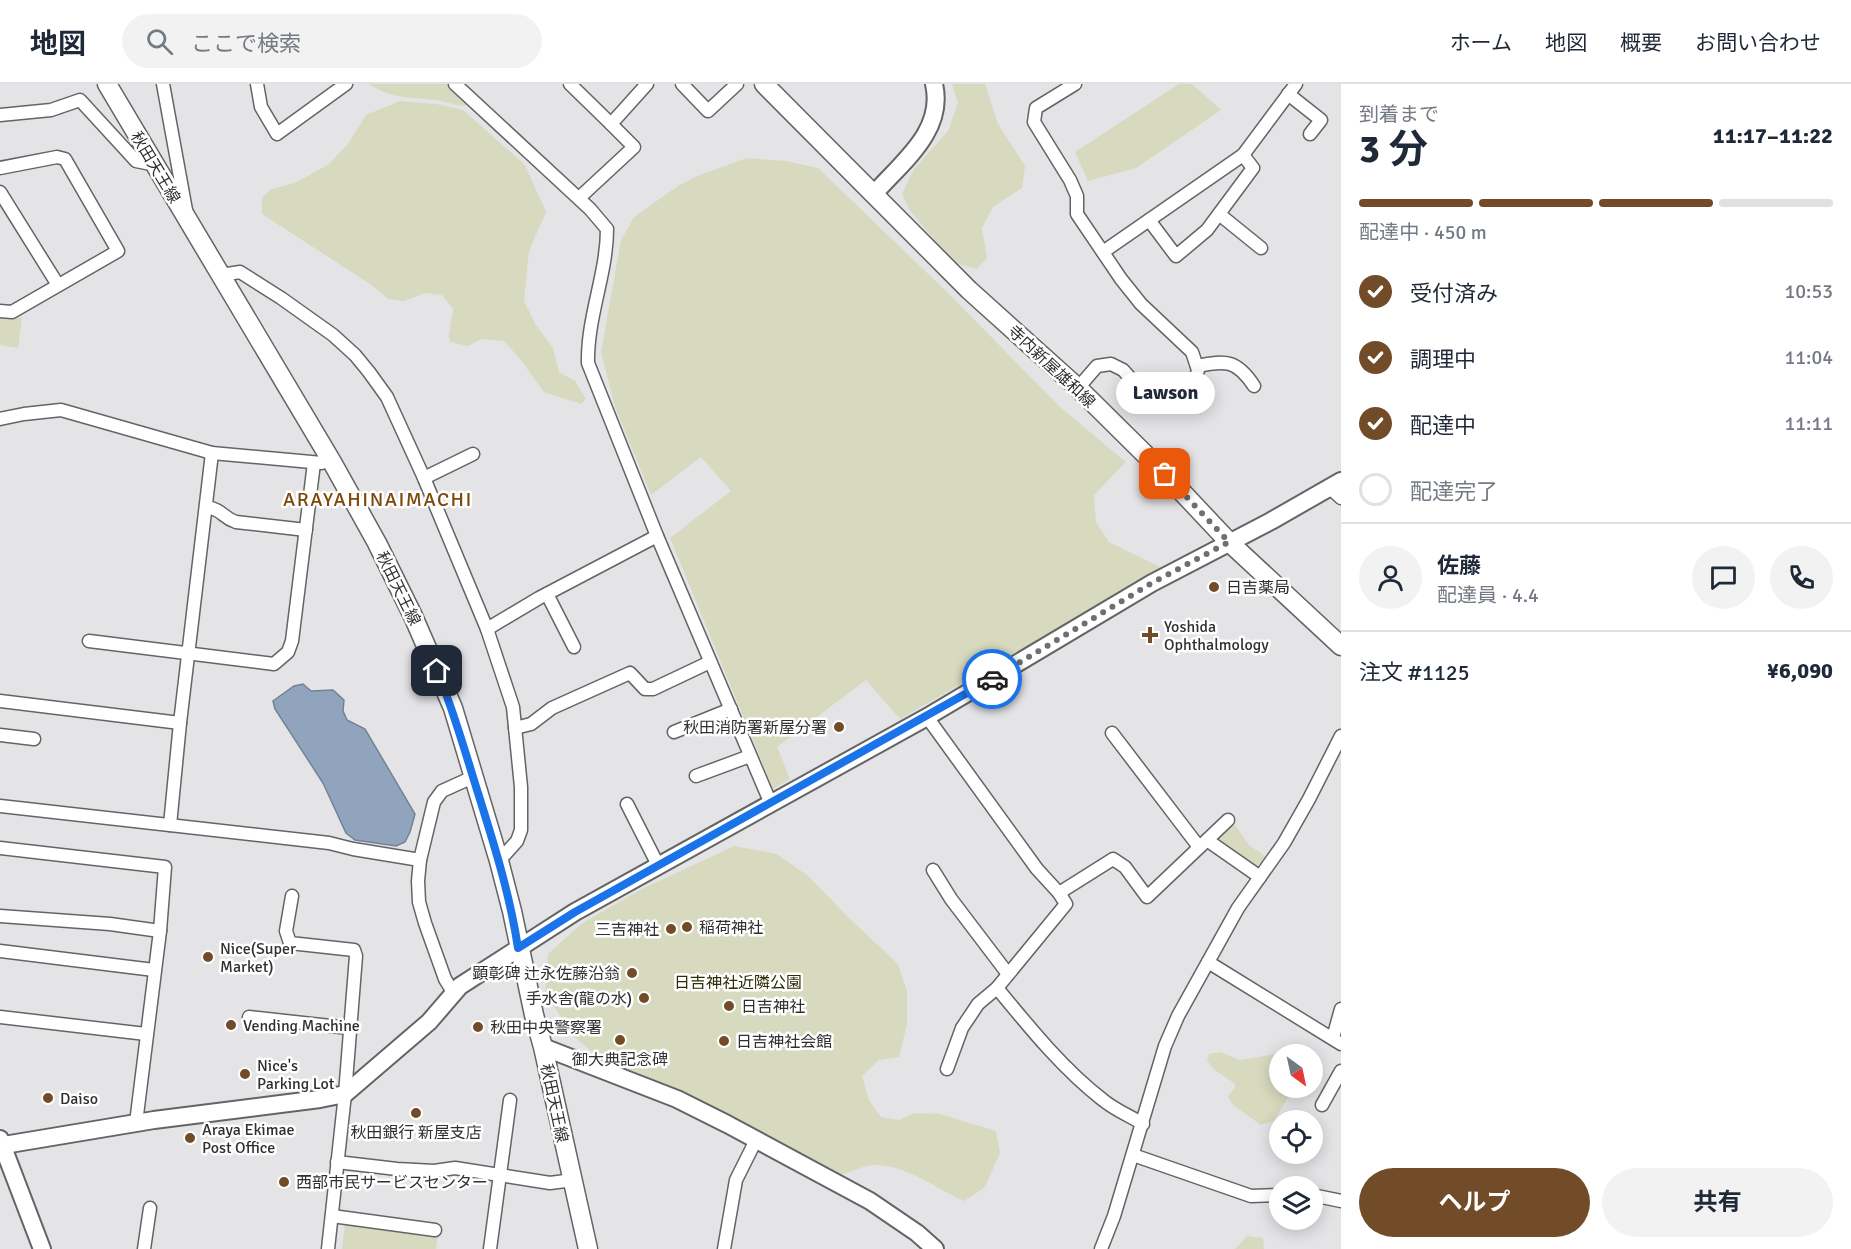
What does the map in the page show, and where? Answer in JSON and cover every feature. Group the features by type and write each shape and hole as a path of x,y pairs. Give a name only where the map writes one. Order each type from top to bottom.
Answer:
{"main road":[{"name":"秋田天王線","path":"107,84 332,462 377,543 413,616 453,708 512,911 518,948 543,1047 588,1249"},
{"name":"寺内新屋雄和線","path":"764,84 969,290 1078,388 1165,474 1229,542 1341,646"}],"street":[{"path":"164,84 188,220"},
{"path":"257,84 261,107 277,134 340,86"},
{"path":"455,84 579,198 607,229 607,248 588,341 588,363 657,536 771,804"},
{"path":"570,84 634,147 579,198"},
{"path":"611,124 647,84"},
{"path":"682,84 708,111 737,84"},
{"path":"874,194 926,136 934,118 937,99 934,84"},
{"path":"1075,84 1036,108 1034,122 1070,180 1077,196 1077,213 1141,304 1192,352 1198,370 1193,388 1179,402 1164,406 1151,401 1123,370 1111,364 1097,366 1078,388"},
{"path":"1103,252 1243,155 1292,89 1321,120 1310,134"},
{"path":"0,115 51,110 80,100 136,160 156,165"},
{"path":"1149,220 1176,256 1207,230 1253,168 1243,155"},
{"path":"0,168 57,157 65,159 118,251 12,312 0,311"},
{"path":"0,192 58,285"},
{"path":"1219,214 1261,248"},
{"path":"220,275 240,272 333,335 355,355 387,397 424,478 487,629 513,707 521,787 521,830 517,841 499,861"},
{"path":"1197,366 1217,362 1234,364 1248,376 1254,386"},
{"path":"0,419 61,410 212,453 314,463 332,462"},
{"path":"170,825 212,453"},
{"path":"424,478 473,454"},
{"path":"89,641 274,664 288,652 292,641 314,463"},
{"path":"42,1249 2,1142 345,1094 429,1022 460,986 575,912 927,717 1152,583 1337,489"},
{"path":"206,507 222,511 227,519 236,522 306,530"},
{"path":"487,629 547,594 657,536"},
{"path":"547,594 574,647"},
{"path":"515,728 531,724 552,708 630,672 645,689 653,689 711,662"},
{"path":"0,701 180,723"},
{"path":"674,732 731,710"},
{"path":"927,717 1037,869 1066,904 997,988 978,1004 963,1028 946,1069"},
{"path":"1112,733 1203,844 1260,878"},
{"path":"0,735 34,739"},
{"path":"1101,1249 1114,1216 1165,1046 1178,1016 1238,908 1260,878 1309,800 1341,736"},
{"path":"696,777 750,756"},
{"path":"453,992 445,979 419,902 418,880 420,860 434,802 442,791 473,777"},
{"path":"627,804 658,865"},
{"path":"0,806 329,843 420,860"},
{"path":"1059,893 1113,859 1125,867 1147,897 1228,820"},
{"path":"0,848 165,867 160,932 136,1123"},
{"path":"933,870 951,899 1008,974"},
{"path":"292,896 286,931 290,943 354,950 356,956 345,1094 328,1249"},
{"path":"0,916 110,924 160,932"},
{"path":"0,951 154,970"},
{"path":"1208,962 1337,1041 1341,1009"},
{"path":"997,988 1017,1013 1082,1082 1105,1102 1143,1124"},
{"path":"0,1017 146,1034"},
{"path":"249,1017 349,1028"},
{"path":"543,1047 677,1099 870,1201 917,1233 935,1249"},
{"path":"1322,1106 1341,1071"},
{"path":"490,1249 510,1100"},
{"path":"724,1249 735,1180 756,1140"},
{"path":"1133,1155 1251,1196 1269,1195"},
{"path":"338,1162 434,1171 455,1168 550,1182 573,1180"},
{"path":"1323,1197 1341,1201"},
{"path":"144,1249 150,1209"},
{"path":"332,1216 435,1230"}],"green space":[{"path":"369,84 450,84 472,104 457,105 401,96 377,89"},
{"path":"952,84 985,84 998,124 1025,166 1022,188 993,207 982,228 987,258 977,269 954,263 910,211 902,194 914,169 948,131 958,103"},
{"path":"1179,84 1192,84 1221,110 1136,168 1088,181 1075,152"},
{"path":"400,101 436,104 463,110 525,165 546,212 529,251 524,301 536,325 553,348 559,372 575,381 586,399 581,404 544,392 504,341 482,339 468,346 450,342 453,309 442,295 425,293 404,301 388,299 370,284 262,214 262,198 270,190 297,182 329,164 348,144 366,115"},
{"path":"747,158 786,161 818,168 950,295 1060,407 1126,462 1094,495 1096,522 1109,542 1162,568 900,719 866,680 777,747 790,779 773,789 670,538 731,491 701,457 651,495 615,407 601,352 621,240 634,217 678,186 697,176"},
{"path":"0,315 22,318 18,348 0,345"},
{"path":"1235,825 1249,845 1265,856 1256,866 1220,843 1219,836"},
{"name":"日吉神社近隣公園","path":"734,846 777,854 808,876 898,964 907,991 907,1024 899,1057 879,1060 862,1076 869,1100 881,1117 899,1120 914,1113 940,1114 996,1131 1000,1153 985,1187 964,1201 911,1174 889,1166 867,1166 837,1176 671,1087 602,1060 572,1035 545,992 548,954 581,924 640,890"},
{"path":"1220,1052 1240,1060 1269,1055 1269,1098 1288,1098 1281,1110 1269,1110 1269,1123 1261,1125 1234,1106 1228,1097 1235,1087 1234,1083 1212,1068 1207,1060 1209,1054"},
{"path":"345,1223 438,1233 436,1249 342,1249"},
{"path":"1247,1236 1263,1238 1264,1249 1235,1249"}],"water":[{"path":"303,684 311,691 333,690 344,700 343,711 347,720 365,729 415,814 405,842 396,846 355,840 346,833 323,783 275,709 273,701 294,686"}],"way so far":[{"path":"992,679 1152,583 1229,542 1165,474"}],"place":[{"name":"Lawson","path":"1165,474"},
{"name":"日吉薬局","path":"1214,587"},
{"name":"Yoshida Ophthalmology","path":"1150,635"},
{"name":"秋田消防署新屋分署","path":"839,727"},
{"name":"稲荷神社","path":"687,927"},
{"name":"三吉神社","path":"671,929"},
{"name":"Nice(Super Market)","path":"208,957"},
{"name":"顕彰碑 辻永佐藤沿翁","path":"632,973"},
{"name":"手水舎(龍の水)","path":"644,998"},
{"name":"日吉神社","path":"729,1006"},
{"name":"Vending Machine","path":"231,1025"},
{"name":"秋田中央警察署","path":"478,1027"},
{"name":"御大典記念碑","path":"620,1040"},
{"name":"日吉神社会館","path":"724,1041"},
{"name":"Nice's Parking Lot","path":"245,1074"},
{"name":"Daiso","path":"48,1098"},
{"name":"秋田銀行 新屋支店","path":"416,1113"},
{"name":"Araya Ekimae Post Office","path":"190,1138"},
{"name":"西部市民サービスセンター","path":"284,1182"}],"district":[{"name":"ARAYAHINAIMACHI","path":"378,499"}],"route":[{"path":"437,671 453,708 499,861 512,911 518,948 575,912 992,679"}]}
